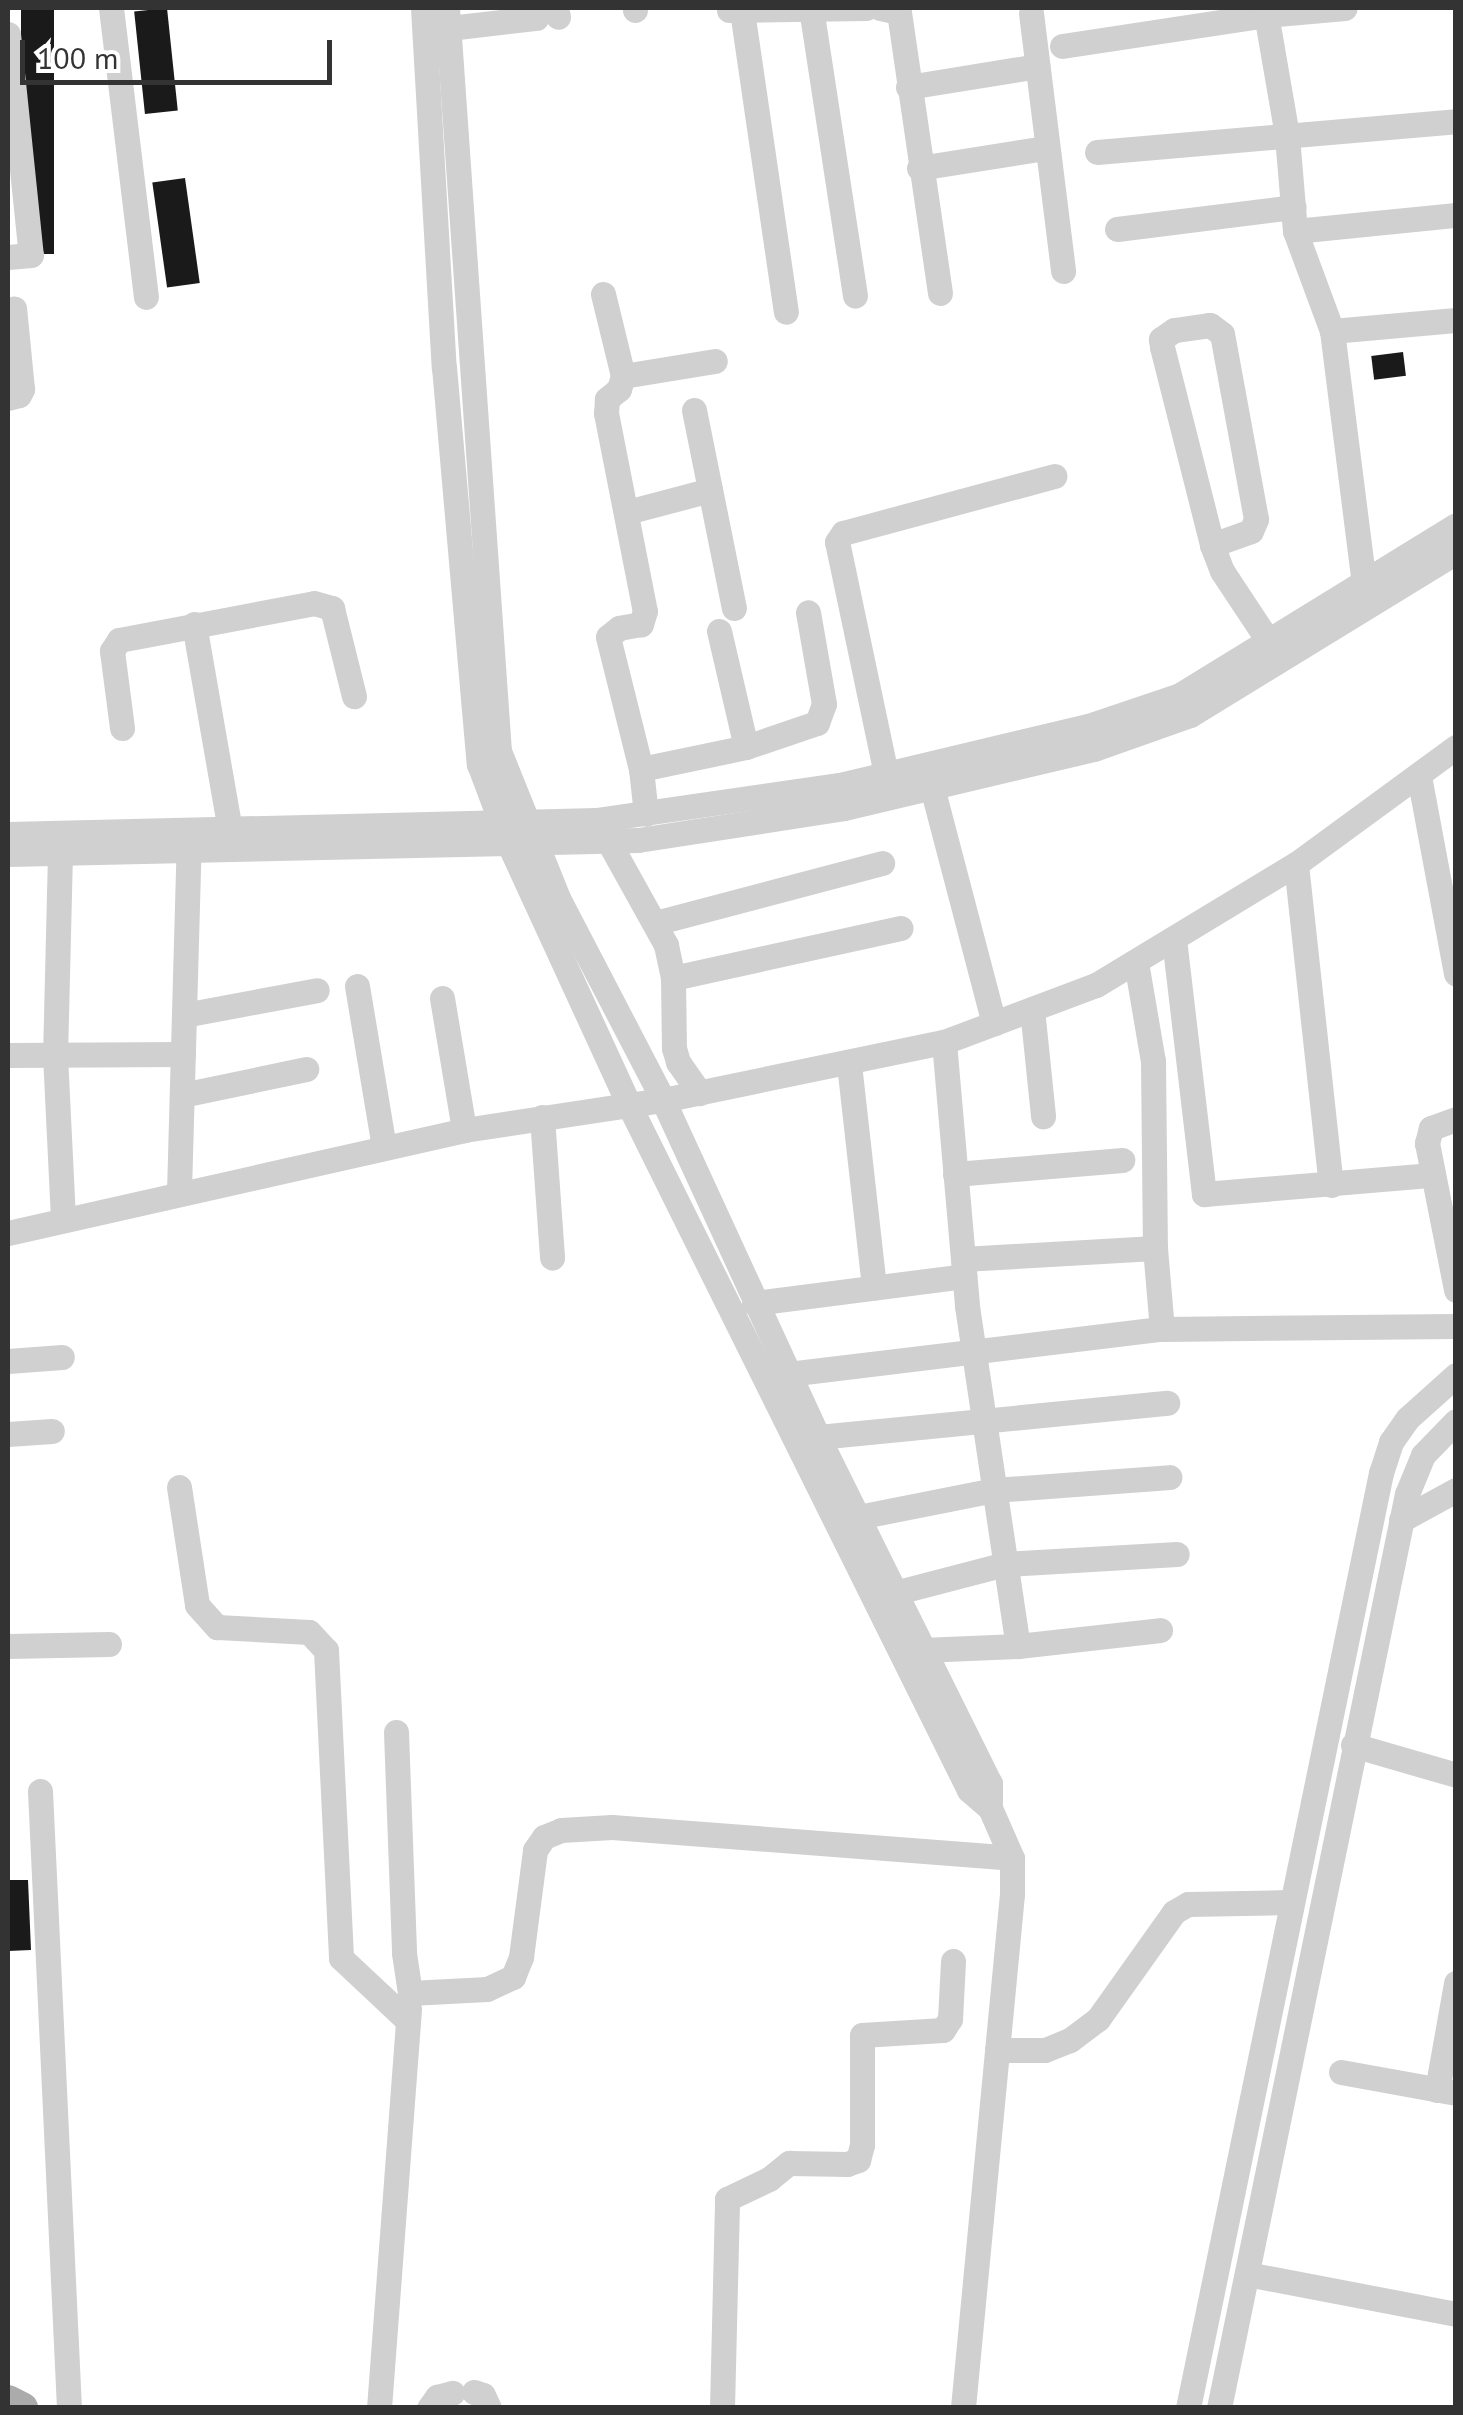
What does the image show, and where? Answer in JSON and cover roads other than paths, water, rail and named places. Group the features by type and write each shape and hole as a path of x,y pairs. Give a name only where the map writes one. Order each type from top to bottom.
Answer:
{"main road":[{"path":"8,2401 22,2408"}],"street":[{"path":"111,8 146,297"},
{"path":"423,8 444,367 475,748 505,832 628,1103 970,1790 990,1808"},
{"path":"811,8 855,296"},
{"path":"786,312 736,9 866,8"},
{"path":"880,8 898,12 918,168 940,292"},
{"path":"1062,46 1265,11 1346,8"},
{"path":"1265,11 1287,136 1294,219 1332,331 1366,593"},
{"path":"1031,13 1063,271"},
{"path":"550,14 448,18 495,728 507,775 534,832 558,898 663,1100 818,1437 990,1784 990,1808 1012,1858 963,2408"},
{"path":"8,34 31,255 8,257"},
{"path":"908,87 1037,66"},
{"path":"1098,152 1456,121"},
{"path":"918,168 1045,148"},
{"path":"1116,229 1456,215"},
{"path":"603,294 622,376 619,389 607,399 606,412 646,611 641,624 619,628 608,637 641,769 646,814"},
{"path":"8,398 19,396 22,389 14,308"},
{"path":"1332,331 1456,320"},
{"path":"1212,544 1251,531 1256,518 1222,334 1210,325 1174,330 1162,338 1212,544 1222,571 1269,642"},
{"path":"622,376 715,361"},
{"path":"694,410 734,608"},
{"path":"886,774 837,542 843,533 1054,476"},
{"path":"627,512 710,490"},
{"path":"602,830 646,814 886,774 930,777 1094,748 1190,716 1456,525"},
{"path":"8,854 232,837 602,830 844,808 1180,694 1269,642 1456,552"},
{"path":"122,728 114,645 127,636 327,603 354,696"},
{"path":"641,769 746,748 804,728 823,715 808,612"},
{"path":"194,624 232,837"},
{"path":"719,631 746,748"},
{"path":"8,1232 464,1130 663,1100 944,1042 1096,986 1296,864 1456,747"},
{"path":"1419,776 1454,962"},
{"path":"930,777 994,1023"},
{"path":"602,830 656,923 673,978 674,1048 678,1062 700,1093"},
{"path":"8,834 189,839"},
{"path":"179,1192 189,839"},
{"path":"60,853 55,1055 62,1217"},
{"path":"656,923 882,864"},
{"path":"1296,864 1331,1185"},
{"path":"673,978 902,928"},
{"path":"1174,939 1204,1194 1432,1175"},
{"path":"1136,962 1153,1061 1155,1248 1162,1329"},
{"path":"357,986 384,1147"},
{"path":"184,1015 317,990"},
{"path":"442,998 464,1130"},
{"path":"1032,1009 1043,1116"},
{"path":"944,1042 963,1267 1018,1646"},
{"path":"8,1055 183,1054"},
{"path":"849,1064 874,1288"},
{"path":"182,1095 306,1069"},
{"path":"542,1117 552,1258"},
{"path":"1456,1120 1430,1128 1427,1143 1456,1290"},
{"path":"956,1174 1122,1160"},
{"path":"754,1303 874,1288 963,1267 1155,1248"},
{"path":"788,1374 973,1348 1162,1329 1456,1326"},
{"path":"8,1361 62,1357"},
{"path":"1188,2408 1384,1460 1408,1418 1456,1375"},
{"path":"818,1437 1168,1403"},
{"path":"1218,2408 1401,1520 1423,1455 1456,1421"},
{"path":"8,1434 52,1431"},
{"path":"858,1518 994,1490 1170,1477"},
{"path":"179,1486 197,1606 217,1627 309,1632 326,1650 340,1958 408,2022"},
{"path":"1401,1520 1456,1490"},
{"path":"894,1593 1005,1564 1177,1554"},
{"path":"922,1650 1018,1646 1160,1630"},
{"path":"8,1646 109,1644"},
{"path":"379,2408 410,1993 404,1953 396,1732"},
{"path":"1352,1745 1456,1775"},
{"path":"40,1791 68,2408"},
{"path":"410,1993 487,1989 513,1976 521,1957 535,1850 544,1837 561,1830 612,1827 1012,1858"},
{"path":"997,2050 1045,2050 1070,2040 1098,2019 1174,1912 1188,1904 1290,1902"},
{"path":"722,2408 727,2199 769,2179 789,2163 846,2164 858,2160 862,2145 862,2034 942,2030 950,2019 953,1960"},
{"path":"1341,2072 1446,2092 1456,1983"},
{"path":"1247,2274 1456,2314"},
{"path":"429,2408 437,2396 472,2398"}]}
